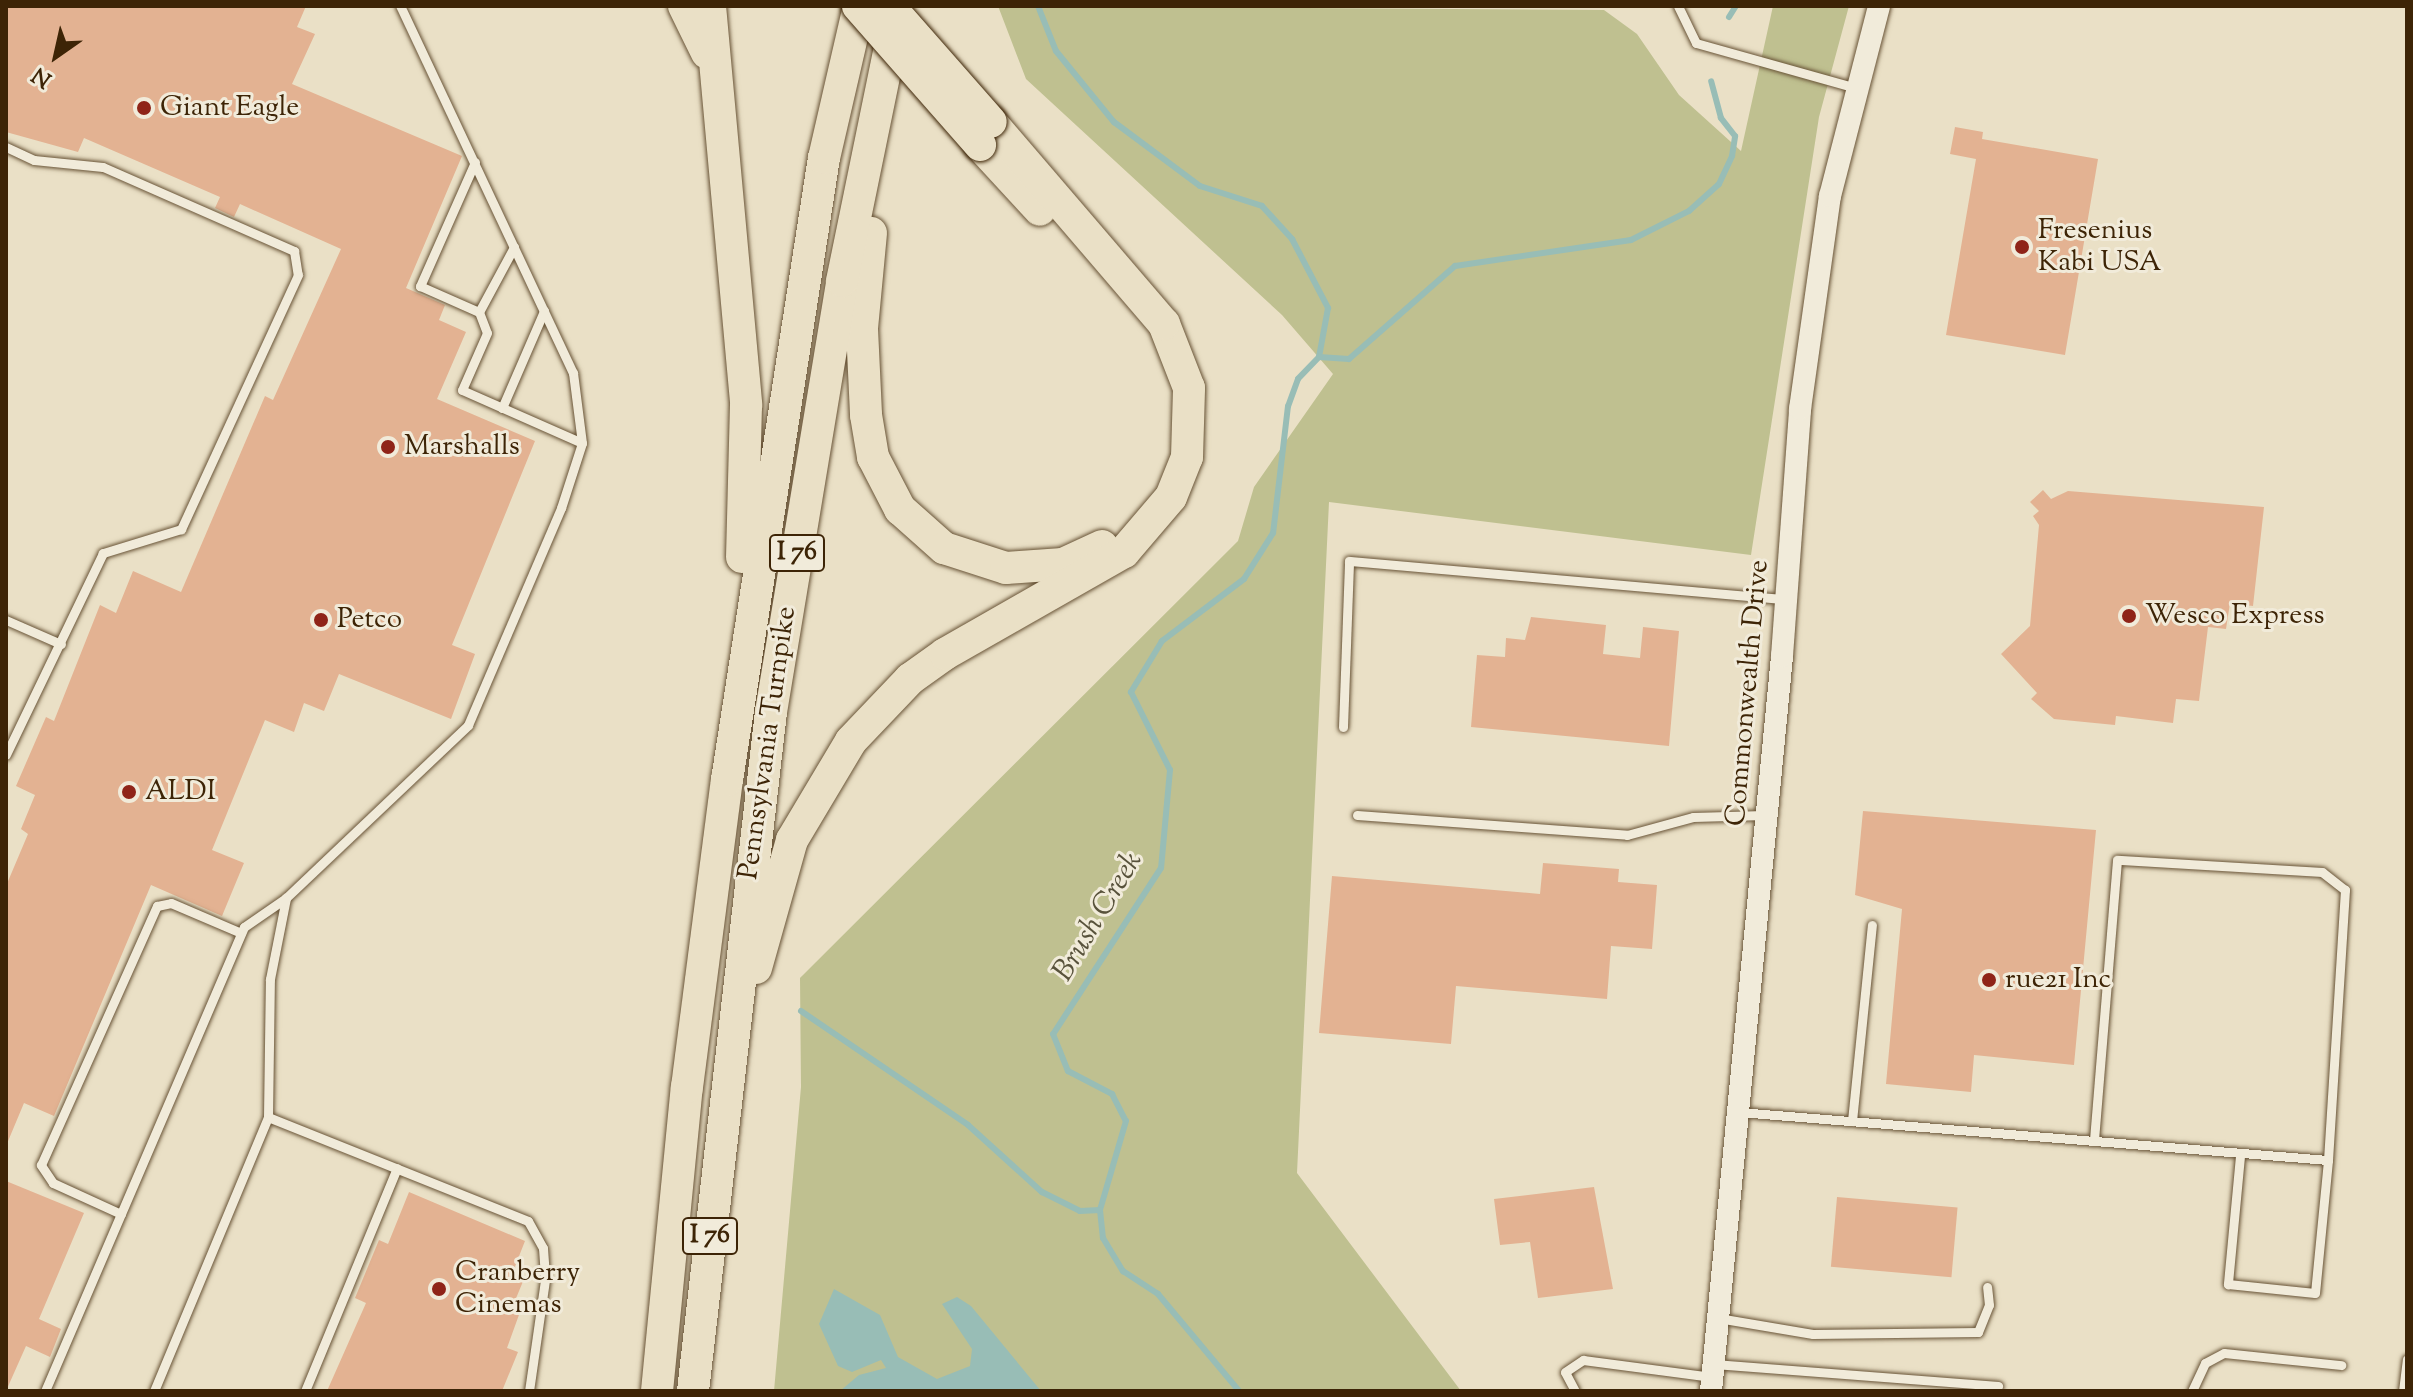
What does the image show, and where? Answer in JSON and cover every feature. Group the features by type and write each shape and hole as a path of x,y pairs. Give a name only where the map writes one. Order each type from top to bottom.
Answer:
{"highway":[{"path":"684,6 715,71"},
{"path":"710,6 746,405 727,780"},
{"path":"727,1081 744,1048 760,945 792,840 851,741 910,679 945,654 1124,552 1171,497 1187,457 1189,388 1164,324 986,133 858,6"},
{"name":"Pennsylvania Turnpike","path":"657,1391 687,1087 727,780 824,158 858,6"},
{"path":"894,13 986,133 1145,325 1172,398 1163,472 1139,515 1085,556 1034,569 985,563 944,548 900,509 873,457 862,329 894,13"},
{"name":"Pennsylvania Turnpike","path":"693,1391 743,914 804,502 894,13"}],"street":[{"name":"Commonwealth Drive","path":"1712,1377 1768,816 1800,409 1830,196 1879,6"}],"lane":[{"path":"45,1391 241,933 286,898 468,725 561,508 582,443 573,373 400,6"},
{"path":"1678,6 1696,43 1860,89"},
{"path":"6,147 34,160 103,167 186,203 294,251 298,275 181,529 103,553 6,755"},
{"path":"475,162 420,286 479,312 487,333 462,390 582,443"},
{"path":"479,312 514,247"},
{"path":"502,408 544,311"},
{"path":"1343,727 1349,561 1786,599"},
{"path":"6,620 61,644"},
{"path":"1357,815 1627,835 1693,817 1768,816"},
{"path":"2094,1139 2117,860 2322,872 2345,890 2328,1160 2315,1293 2228,1284 2240,1156"},
{"path":"154,1391 268,1117 270,979 286,898"},
{"path":"121,1214 53,1183 41,1165 157,906 171,903 241,933"},
{"path":"1852,1121 1872,925"},
{"path":"1739,1112 2094,1139 2240,1156 2328,1160"},
{"path":"268,1117 528,1221 543,1248 545,1280 529,1391"},
{"path":"305,1391 397,1168"},
{"path":"1718,1318 1813,1334 1978,1332 1989,1305 1987,1287"},
{"path":"2192,1391 2205,1363 2224,1353 2341,1365"},
{"path":"2403,1391 2407,1359"},
{"path":"1575,1391 1565,1372 1583,1360 1712,1377 1998,1386"}],"green space":[{"path":"998,6 1604,10 1637,34 1679,95 1741,151 1773,6 1849,6 1819,117 1751,555 1329,502 1297,1173 1461,1391 774,1391 801,1087 800,978 1238,541 1254,487 1333,374 1282,315 1026,79"}],"water":[{"path":"834,1289 880,1315 898,1357 937,1379 970,1366 972,1349 942,1304 957,1297 971,1306 1041,1391 840,1391 859,1375 886,1368 881,1360 852,1372 838,1366 819,1324"}],"building":[{"path":"6,6 306,6 297,27 315,34 292,84 462,156 406,288 445,305 439,320 466,332 437,399 535,441 452,645 475,654 451,719 339,674 324,711 304,703 294,732 265,720 212,850 244,863 222,916 151,885 54,1116 24,1103 6,1146 6,886 28,834 21,829 35,795 16,786 46,717 54,721 100,605 116,613 133,571 181,592 265,396 273,400 341,249 240,204 234,217 215,208 220,197 84,138 78,152 6,132"},
{"name":"Fresenius Kabi USA","path":"1955,127 1983,132 1982,139 2098,159 2065,355 1946,335 1976,159 1950,154"},
{"name":"Wesco Express","path":"2043,490 2051,499 2068,491 2264,507 2253,606 2230,603 2226,629 2208,627 2199,701 2176,699 2173,723 2116,716 2115,725 2054,719 2031,699 2037,693 2001,654 2030,626 2039,525 2033,516 2039,511 2030,502"},
{"path":"1531,617 1606,625 1603,654 1640,658 1643,627 1679,631 1669,746 1471,727 1477,655 1505,657 1506,638 1525,640"},
{"name":"rue21 Inc","path":"1863,811 2096,830 2074,1065 1974,1055 1971,1092 1886,1084 1902,909 1855,895"},
{"path":"1543,863 1619,869 1618,882 1657,885 1652,949 1611,946 1607,999 1456,986 1451,1044 1319,1033 1332,876 1540,894"},
{"path":"6,1181 84,1213 39,1319 61,1329 50,1357 26,1346 6,1391"},
{"path":"1594,1187 1613,1289 1538,1298 1530,1242 1500,1245 1494,1199"},
{"name":"Cranberry Cinemas","path":"409,1192 525,1241 512,1274 524,1279 512,1308 520,1312 507,1348 518,1352 502,1391 327,1391 366,1303 355,1298 379,1240 388,1244"},
{"path":"1837,1197 1958,1208 1951,1277 1831,1267"}],"waterway":[{"name":"Brush Creek","path":"1038,6 1056,51 1114,122 1200,186 1262,206 1292,239 1328,308 1319,357 1298,379 1288,406 1273,533 1244,579 1162,641 1131,692 1170,770 1161,868 1053,1034 1068,1071 1112,1094 1126,1121 1100,1210 1103,1238 1123,1271 1158,1294 1239,1391"},
{"path":"1729,17 1736,6"},
{"path":"1319,357 1349,359 1455,266 1631,240 1689,211 1719,184 1732,156 1735,136 1721,118 1711,81"},
{"path":"801,1011 968,1125 1042,1192 1080,1211 1100,1210"}],"place":[{"name":"Giant Eagle","path":"144,108"},
{"name":"Fresenius Kabi USA","path":"2022,247"},
{"name":"Marshalls","path":"388,447"},
{"name":"Wesco Express","path":"2129,616"},
{"name":"Petco","path":"321,620"},
{"name":"ALDI","path":"129,792"},
{"name":"rue21 Inc","path":"1989,980"},
{"name":"Cranberry Cinemas","path":"439,1289"}]}
